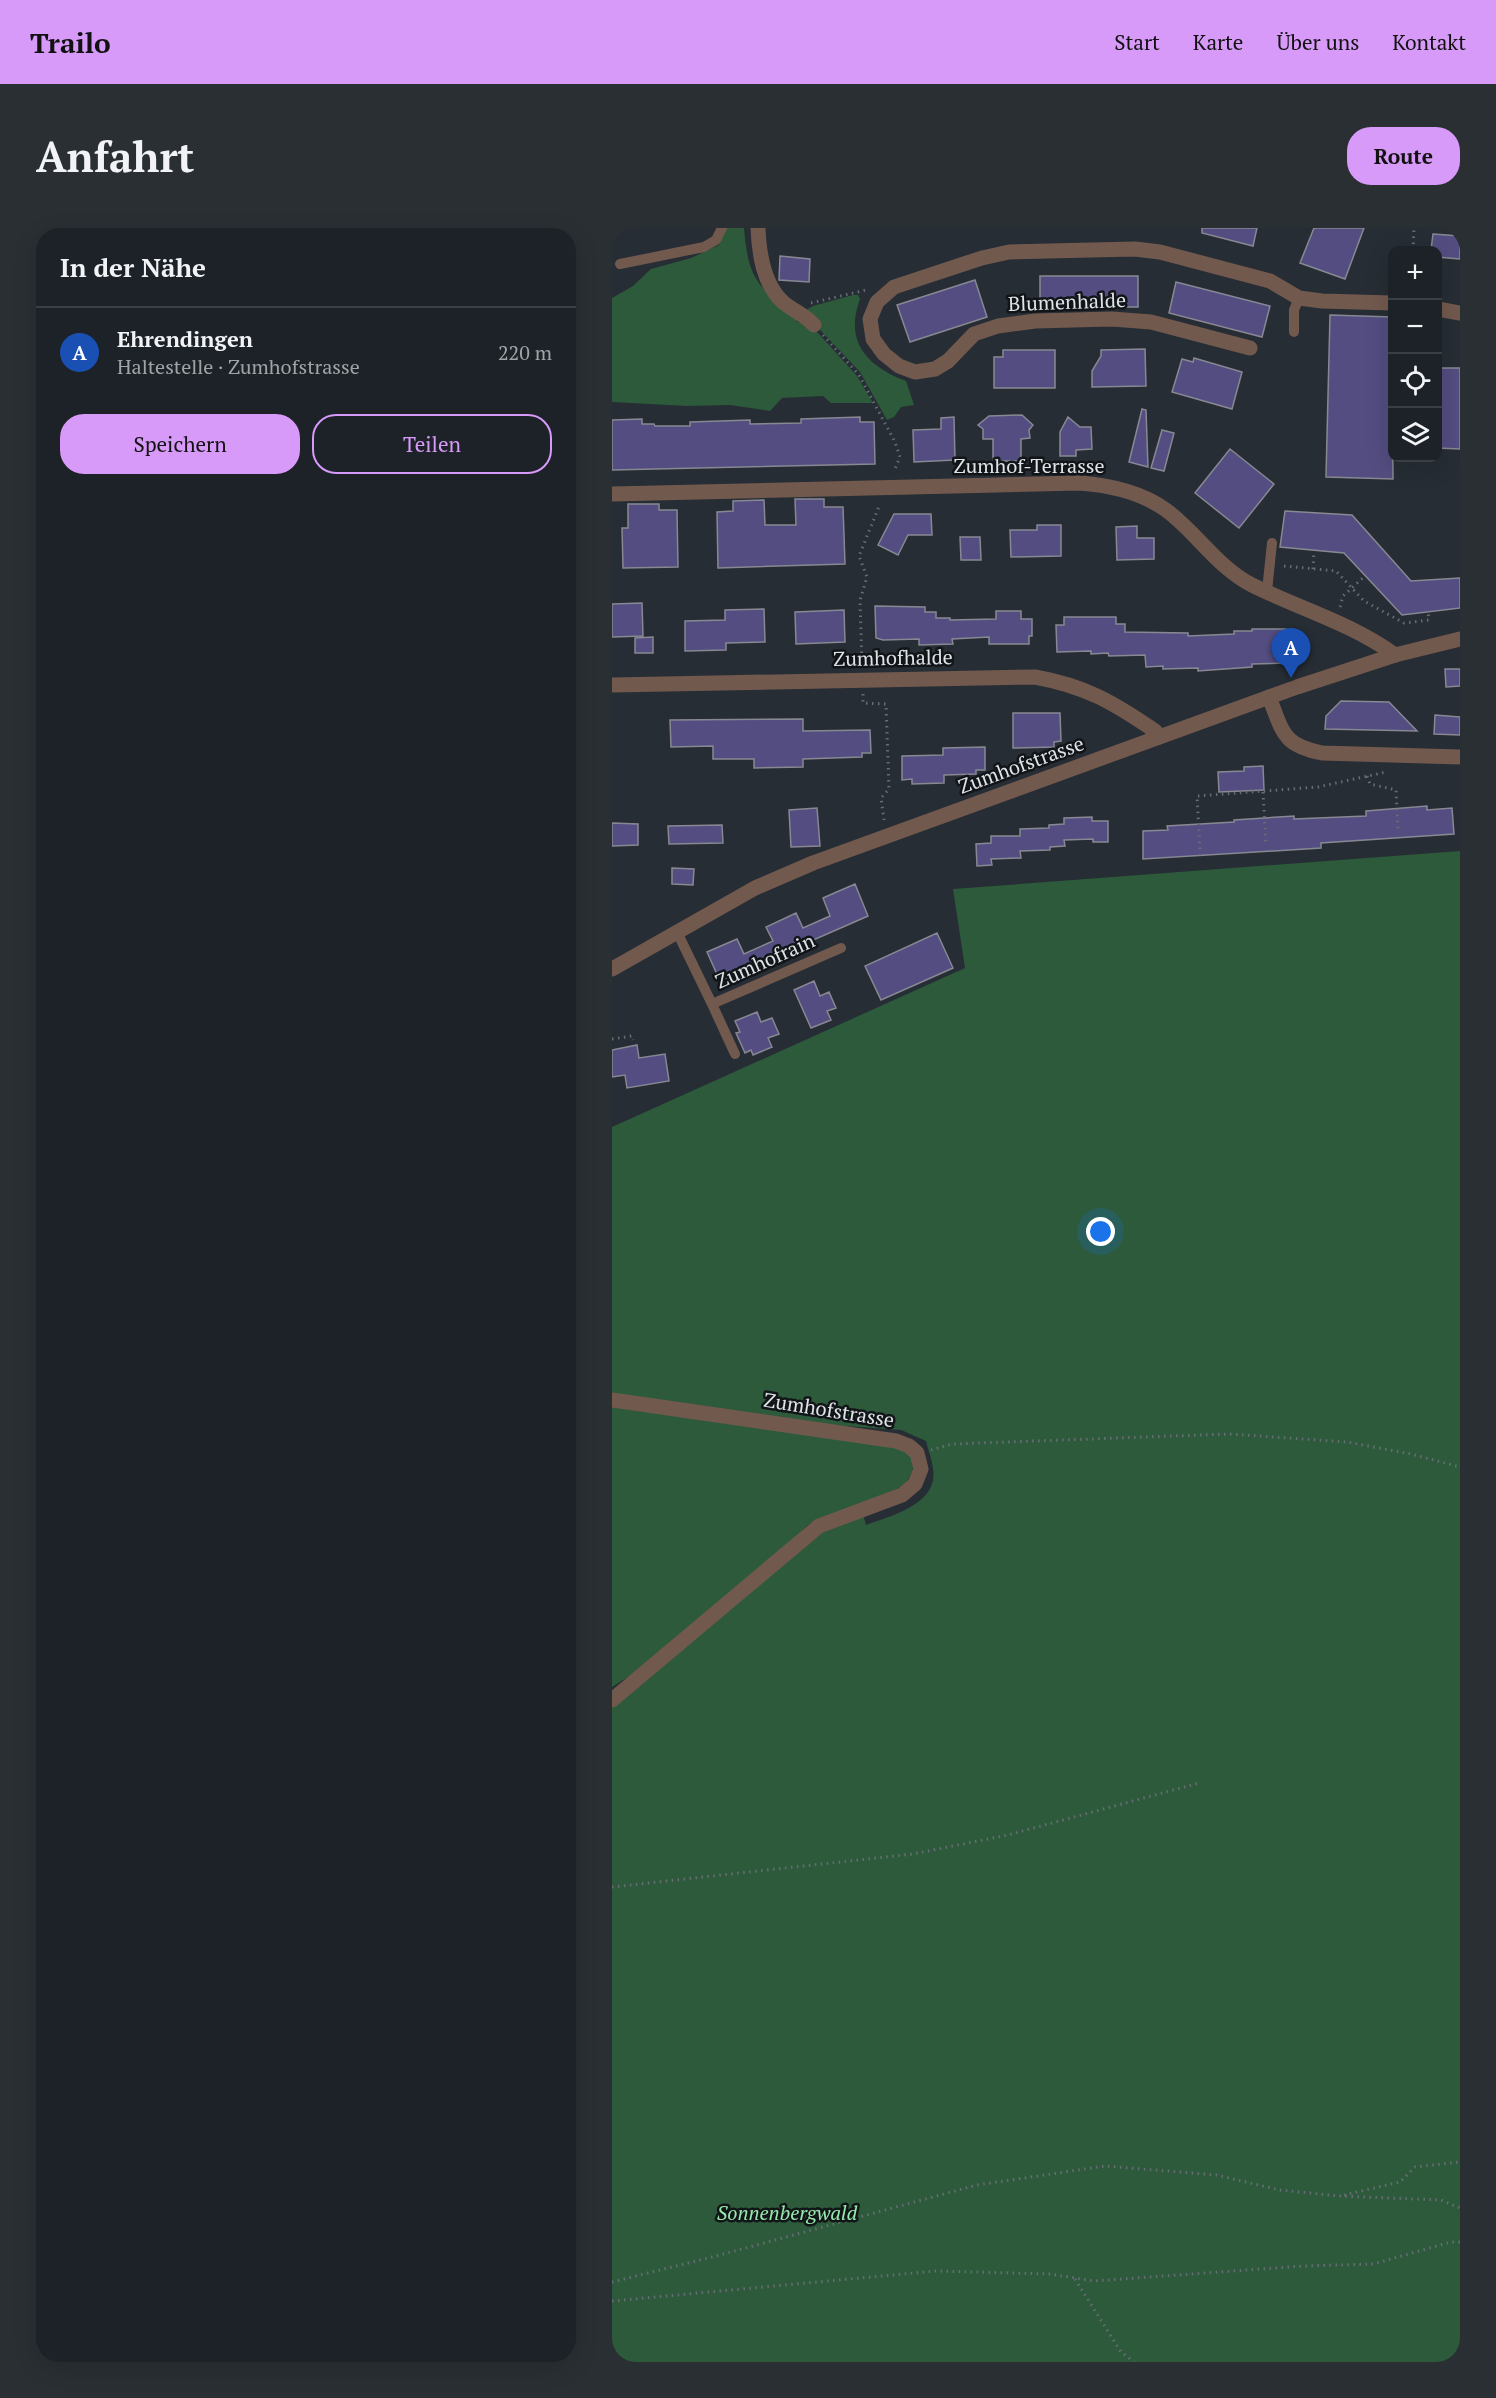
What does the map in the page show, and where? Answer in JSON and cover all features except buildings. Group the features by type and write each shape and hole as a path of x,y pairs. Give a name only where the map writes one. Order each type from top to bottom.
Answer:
{"street":[{"path":"758,228 764,268 771,288 784,303 814,325"},
{"name":"Blumenhalde","path":"1250,348 1151,322 1112,319 1035,321 998,326 974,334 948,361 935,369 915,372 899,366 884,354 873,339 870,319 877,302 894,288 985,262 1009,252 1135,249 1160,252 1270,281 1299,298 1388,303"},
{"path":"1442,310 1460,313"},
{"name":"Zumhof-Terrasse","path":"612,494 1079,483 1107,485 1130,492 1166,509 1218,560 1250,584 1352,628 1395,655"},
{"name":"Zumhofstrasse","path":"612,969 755,888 813,862 1269,698 1395,655 1460,639"},
{"name":"Zumhofhalde","path":"612,685 1035,677 1066,684 1102,697 1155,731 1159,737"},
{"path":"1269,698 1288,740 1301,749 1322,753 1460,757"},
{"name":"Zumhofstrasse","path":"612,1400 896,1441 909,1446 917,1453"},
{"path":"612,1700 819,1526 902,1495 915,1485 921,1469 917,1453"}],"lane":[{"path":"620,264 704,247 716,240 722,228"},
{"path":"1294,332 1294,310 1299,298"},
{"path":"1267,591 1272,543"},
{"name":"Zumhofrain","path":"678,932 712,1004 841,948"},
{"path":"712,1004 735,1054"}],"path":[{"path":"1413,246 1414,228"},
{"path":"799,312 806,304 868,290"},
{"path":"814,325 859,375 895,442 900,457 891,479"},
{"path":"862,669 860,600 867,577 859,556 882,501"},
{"path":"1313,568 1314,551"},
{"path":"1270,564 1336,571 1364,601 1404,623 1429,620 1428,612"},
{"path":"1338,612 1343,596 1365,576"},
{"path":"1426,620 1427,628"},
{"path":"863,690 863,704 886,704 889,789 881,798 882,816 886,825"},
{"path":"1200,849 1197,796 1318,787 1389,772"},
{"path":"1367,776 1370,784 1396,790 1398,830"},
{"path":"1263,792 1266,845"},
{"path":"612,1039 632,1036 633,1040"},
{"path":"917,1453 952,1444 1229,1434 1347,1442 1411,1454 1460,1467"},
{"path":"612,1887 913,1854 1008,1835 1199,1783"},
{"path":"1339,2196 1400,2182 1416,2167 1460,2162"},
{"path":"612,2282 977,2185 1105,2166 1216,2175 1280,2190 1339,2196 1441,2200 1460,2208"},
{"path":"612,2301 936,2271 1050,2274 1094,2281 1373,2264 1451,2242 1460,2242"},
{"path":"1075,2279 1121,2352 1134,2362"}],"green space":[{"path":"726,228 744,228 748,259 763,289 796,316 797,322 807,323 819,334 857,376 873,403 831,403 823,396 782,398 770,411 730,405 686,406 612,402 612,298 633,286 651,269 691,258 719,245"},
{"path":"858,295 860,299 855,328 862,350 880,368 906,381 914,405 901,407 894,417 887,420 860,372 806,315 806,310 813,306"},
{"name":"Sonnenbergwald","path":"1460,851 1460,2362 612,2362 612,1703 823,1532 863,1514 866,1525 900,1513 921,1500 929,1491 933,1481 933,1469 926,1441 901,1430 816,1424 612,1395 612,1127 965,968 953,889"},
{"path":"612,1404 895,1444 914,1459 912,1470 906,1482 893,1491 809,1524 780,1551 631,1675 612,1687"}],"place":[{"name":"Ehrendingen","path":"1291,678"}]}
